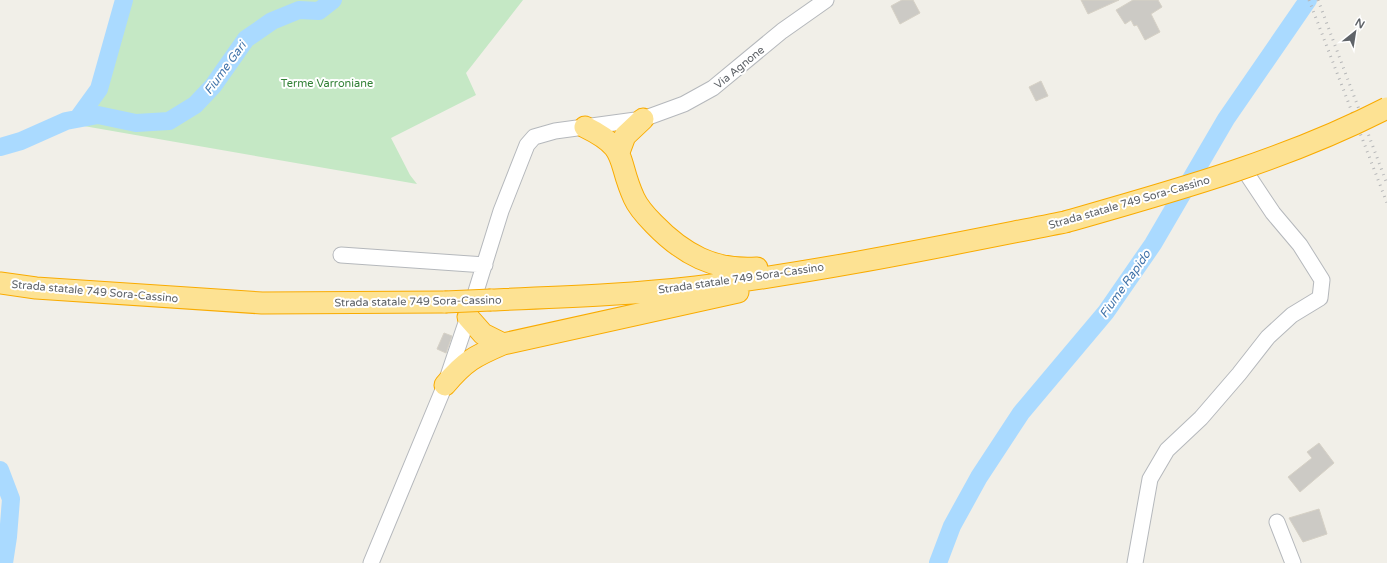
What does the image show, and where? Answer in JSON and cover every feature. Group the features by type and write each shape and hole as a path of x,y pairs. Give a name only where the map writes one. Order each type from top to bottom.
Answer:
{"highway":[{"name":"Strada statale 749 Sora-Cassino","path":"0,283 44,289 262,303 445,302 573,296 696,287 873,260 1065,222 1146,199 1243,168 1350,127 1387,108"},
{"path":"619,152 625,136 643,119"},
{"path":"585,127 608,140 619,152 634,199 661,232 675,245 688,254 720,266 752,268 873,260"},
{"path":"445,385 459,368 472,358 503,344 696,303 873,260"},
{"path":"468,317 483,334 503,344"}],"street":[{"name":"Via Agnone","path":"371,563 445,385 485,266 501,211 527,145 534,137 555,131 643,119 684,104 714,88 782,31 826,0"},
{"path":"1135,563 1140,527 1150,479 1167,450 1205,412 1239,374 1268,338 1292,315 1320,298 1322,280 1300,244 1273,213 1243,168"},
{"path":"341,255 485,266"},
{"path":"1277,522 1294,563"}],"green space":[{"name":"Terme Varroniane","path":"130,0 523,0 466,73 476,95 391,138 410,175 417,184 78,125 113,58"}],"building":[{"path":"902,0 913,0 920,13 900,24 891,6"},
{"path":"1081,0 1119,0 1088,14"},
{"path":"1133,0 1158,0 1162,7 1151,14 1160,32 1145,40 1137,25 1134,26 1131,20 1125,24 1116,10"},
{"path":"1041,81 1048,96 1036,101 1029,87"},
{"path":"444,333 452,336 446,353 437,349"},
{"path":"1319,443 1334,463 1300,492 1288,477 1312,458 1307,452"},
{"path":"1319,509 1327,534 1303,542 1289,518"}],"waterway":[{"path":"78,118 99,89 124,0"},
{"name":"Fiume Gari","path":"0,147 21,141 66,121 98,115 136,123 169,121 195,105 213,86 246,39 272,21 299,10 319,11 333,0"},
{"name":"Fiume Rapido","path":"938,563 952,526 979,477 1021,413 1106,312 1153,244 1226,119 1308,0"},
{"name":"Fiume Gari","path":"0,470 11,499 4,563"}],"railway":[{"path":"1309,0 1387,203"},
{"path":"1318,0 1387,184"}]}
